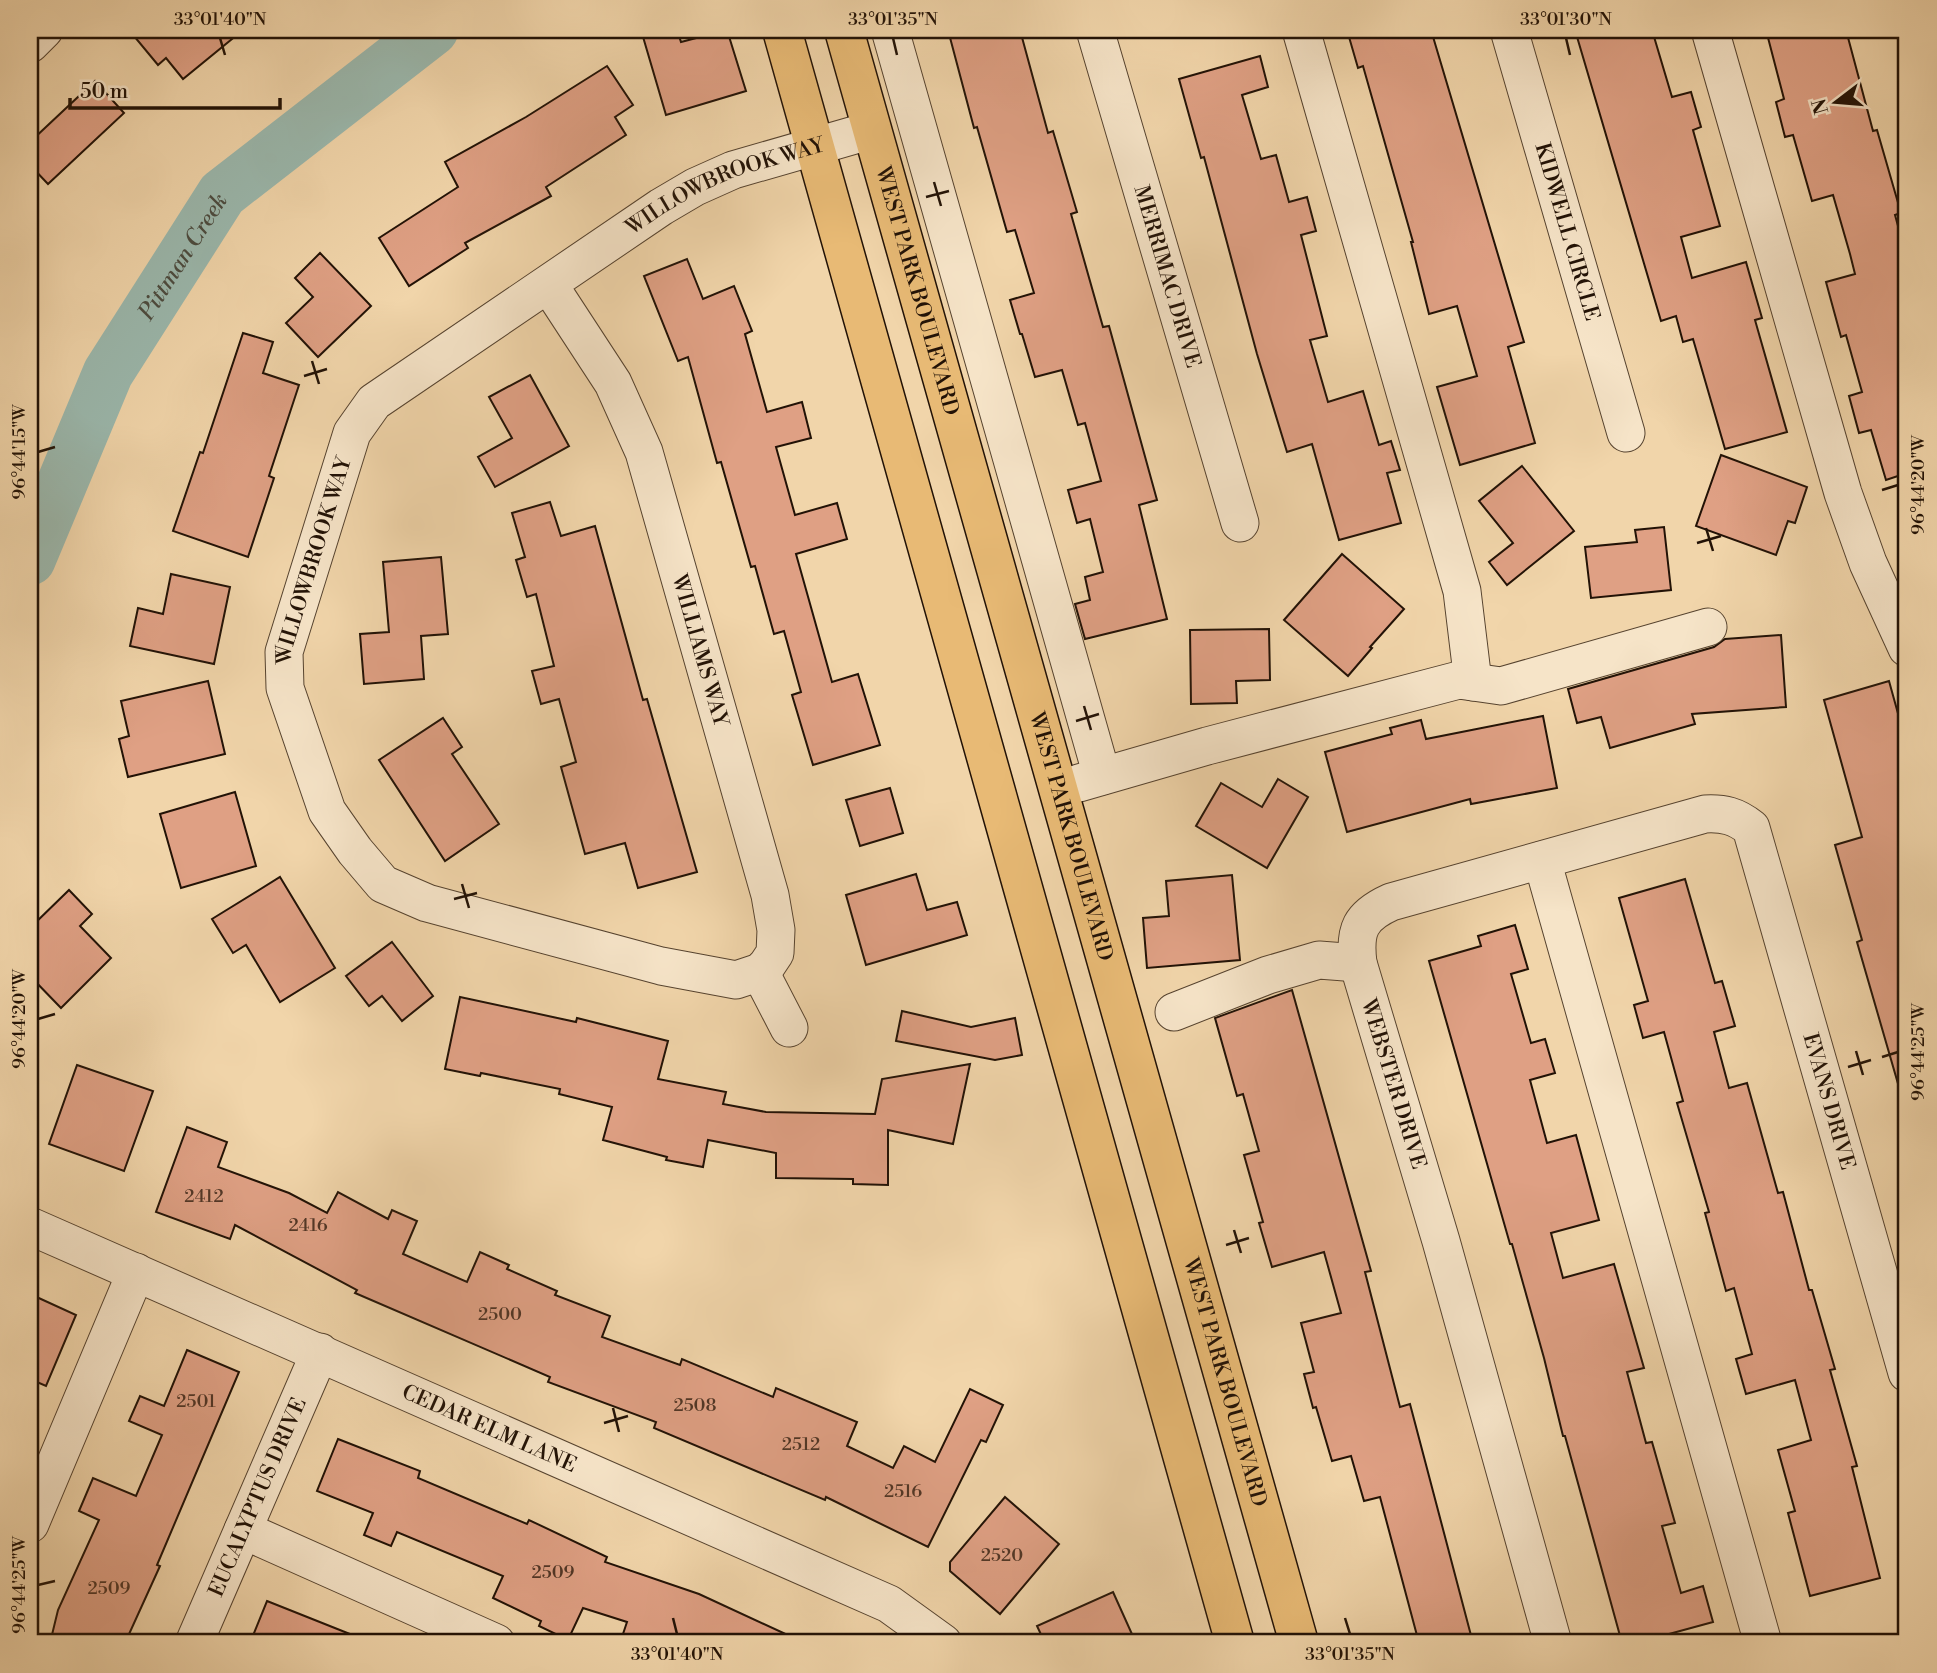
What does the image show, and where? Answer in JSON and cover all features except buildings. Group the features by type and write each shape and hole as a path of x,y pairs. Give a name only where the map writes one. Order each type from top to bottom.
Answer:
{"main road":[{"path":"782,30 1235,1643"},
{"name":"WEST PARK BOULEVARD","path":"844,30 1299,1643"}],"street":[{"path":"30,44 44,30"},
{"path":"890,30 1102,776"},
{"path":"1301,30 1462,591 1473,682"},
{"name":"KIDWELL CIRCLE","path":"1509,30 1626,433"},
{"path":"1710,30 1843,493 1868,563 1907,648"},
{"name":"MERRIMAC DRIVE","path":"1102,32 1240,523"},
{"name":"WILLOWBROOK WAY","path":"760,972 736,980 661,966 427,903 383,884 355,851 327,811 285,688 284,652 352,433 374,402 661,207 695,187 733,170 872,130"},
{"name":"WILLIAMS WAY","path":"549,285 613,383 643,452 769,895 776,930 775,953 760,972"},
{"path":"1057,789 1207,746 1459,680 1501,686 1708,627"},
{"name":"WEBSTER DRIVE","path":"1553,1643 1441,1241 1358,963 1356,942 1361,923 1374,910 1391,902 1705,814 1737,817 1751,828"},
{"name":"EVANS DRIVE","path":"1751,828 1907,1373"},
{"path":"1542,860 1763,1643"},
{"path":"1174,1012 1268,975 1319,960 1358,963"},
{"path":"760,972 789,1028"},
{"name":"CEDAR ELM LANE","path":"30,1226 889,1604 943,1643"},
{"path":"30,1524 136,1272"},
{"name":"EUCALYPTUS DRIVE","path":"194,1643 320,1352"},
{"path":"243,1530 496,1643"}],"waterway":[{"name":"Pittman Creek","path":"30,560 108,373 222,194 433,30"}]}
